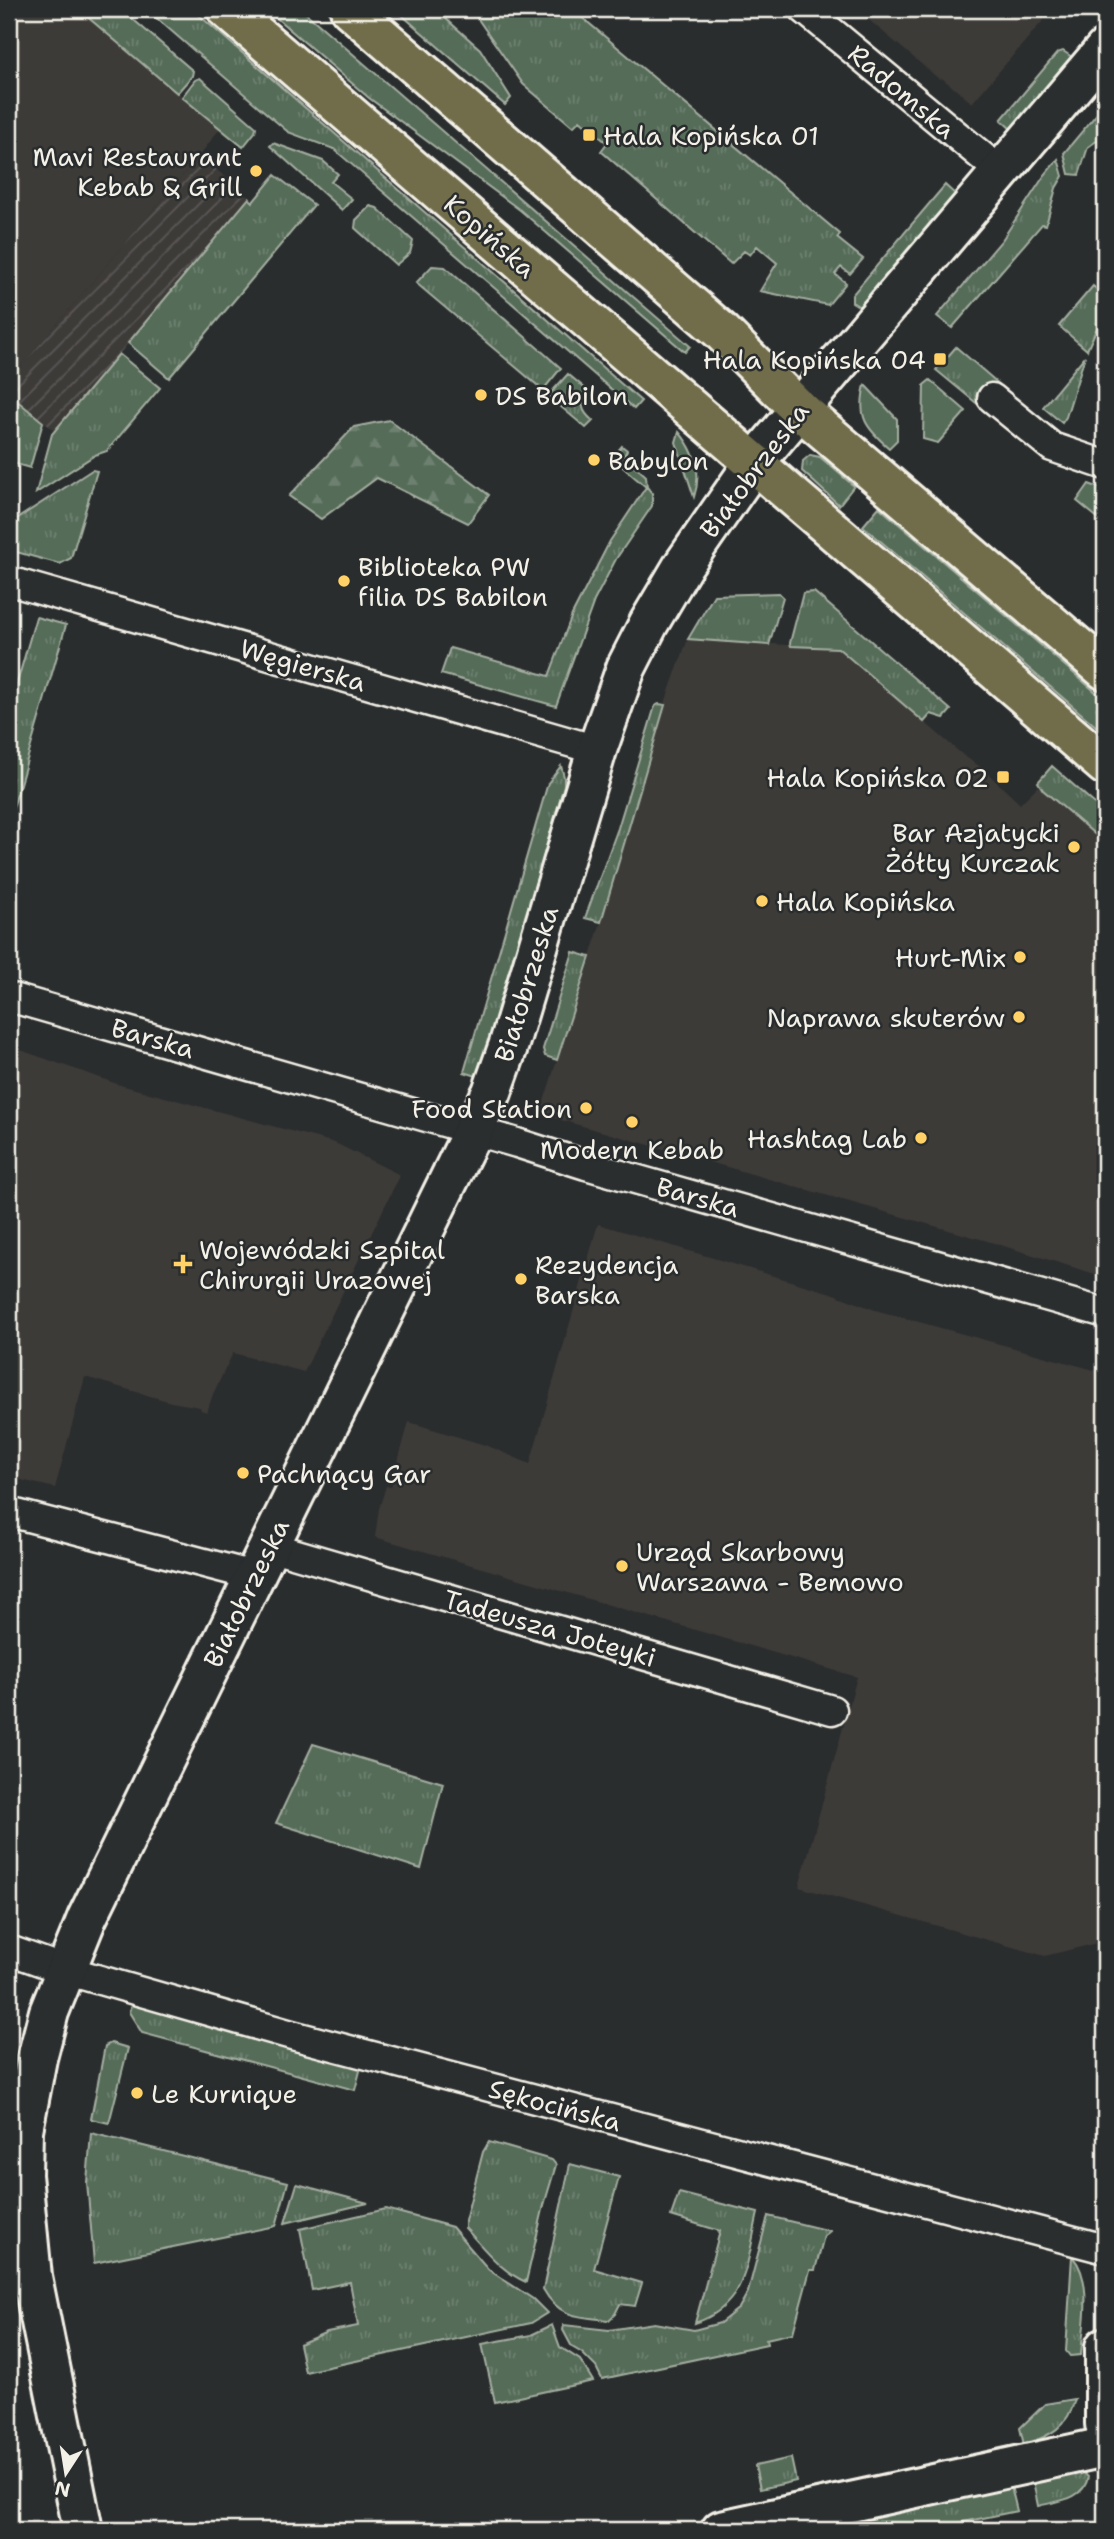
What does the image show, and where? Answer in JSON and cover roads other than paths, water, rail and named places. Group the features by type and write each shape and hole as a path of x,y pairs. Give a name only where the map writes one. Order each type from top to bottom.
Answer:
{"main road":[{"name":"Kopińska","path":"227,9 1105,765"},
{"path":"350,9 721,331 799,409 1105,670"}],"street":[{"name":"Radomska","path":"804,9 1001,173"},
{"name":"Białobrzeska","path":"83,2530 32,2277 22,2175 23,2130 37,2058 49,2012 65,1970 87,1918 492,1091 509,1044 597,750 626,668 649,622 684,564 754,463 1105,49"},
{"path":"992,398 1052,447 1105,465"},
{"name":"Węgierska","path":"9,581 597,750"},
{"name":"Barska","path":"9,997 1105,1313"},
{"name":"Tadeusza Joteyki","path":"9,1512 261,1561 832,1710"},
{"name":"Sękocińska","path":"9,1950 65,1970 292,2035 1105,2249"},
{"path":"1105,2347 1105,2424"},
{"path":"720,2530 1105,2447"}],"place":[{"name":"Hala Kopińska 01","path":"589,135"},
{"name":"Mavi Restaurant Kebab & Grill","path":"256,171"},
{"name":"Hala Kopińska 04","path":"940,359"},
{"name":"DS Babilon","path":"481,395"},
{"name":"Babylon","path":"594,460"},
{"name":"Biblioteka PW filia DS Babilon","path":"344,581"},
{"name":"Hala Kopińska 02","path":"1003,777"},
{"name":"Bar Azjatycki Żółty Kurczak","path":"1074,847"},
{"name":"Hala Kopińska","path":"762,901"},
{"name":"Hurt-Mix","path":"1020,957"},
{"name":"Naprawa skuterów","path":"1019,1017"},
{"name":"Food Station","path":"586,1108"},
{"name":"Modern Kebab","path":"632,1122"},
{"name":"Hashtag Lab","path":"921,1138"},
{"name":"Wojewódzki Szpital Chirurgii Urazowej","path":"183,1264"},
{"name":"Rezydencja Barska","path":"521,1279"},
{"name":"Pachnący Gar","path":"243,1473"},
{"name":"Urząd Skarbowy Warszawa - Bemowo","path":"622,1566"},
{"name":"Le Kurnique","path":"137,2093"}]}
